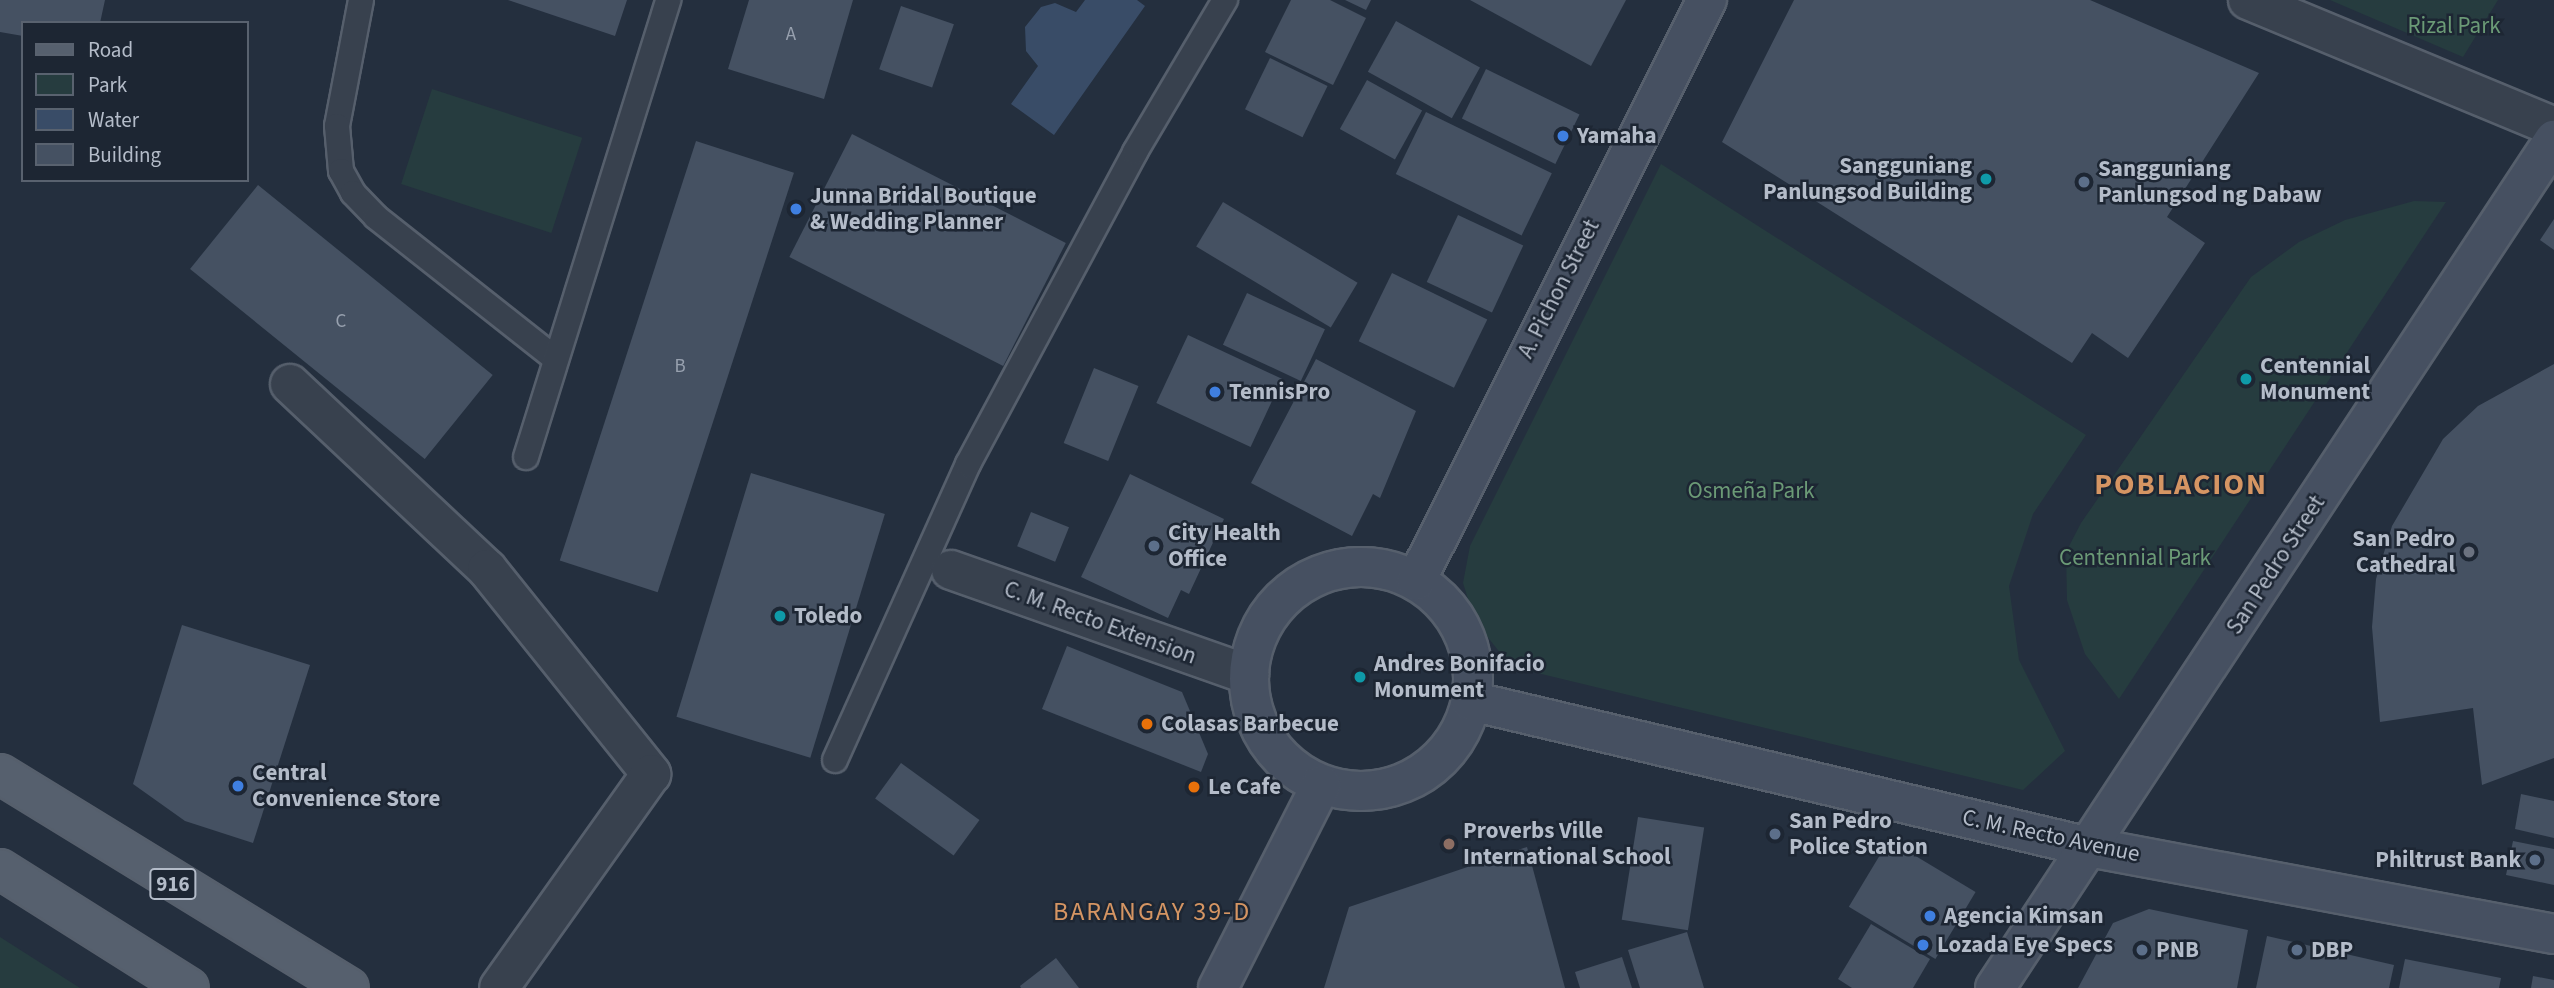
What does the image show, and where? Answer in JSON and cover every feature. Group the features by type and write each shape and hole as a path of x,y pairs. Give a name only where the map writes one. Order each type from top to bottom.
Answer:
{"main road":[{"name":"A. Pichon Street","path":"1416,581 1707,0"},
{"name":"San Pedro Street","path":"1996,988 2554,140"},
{"path":"1372,567 1416,581 1447,606 1462,632 1471,661 1471,701 1455,741 1424,773 1364,792 1321,785 1268,742 1249,675 1260,631 1306,581 1372,567"},
{"name":"C. M. Recto Avenue","path":"1471,701 2089,847 2554,934"},
{"name":"916","path":"0,774 349,988"},
{"path":"1218,988 1321,785"},
{"path":"0,869 189,988"}],"street":[{"path":"2248,0 2554,127"},
{"path":"290,384 488,569 651,774 499,988"},
{"name":"C. M. Recto Extension","path":"938,566 1249,675"}],"lane":[{"path":"361,0 337,126 341,171 353,193 556,359"},
{"path":"526,457 668,0"},
{"path":"835,760 938,566 968,464 1135,152 1225,0"}],"green space":[{"name":"Rizal Park","path":"2330,0 2498,0 2463,57"},
{"path":"432,89 582,138 551,233 401,184"},
{"name":"Osmeña Park","path":"1661,164 2086,435 2033,514 2009,586 2019,660 2065,751 2023,790 1529,671 1501,654 1475,621 1463,583 1470,546"},
{"name":"Centennial Park","path":"2414,201 2446,202 2119,699 2085,654 2067,600 2066,552 2081,523 2251,277 2299,242 2345,220"},
{"path":"0,937 80,988 0,988"}],"water":[{"path":"1085,0 1137,0 1145,6 1054,135 1011,104 1038,66 1026,51 1025,27 1041,7 1055,3 1076,12"}],"building":[{"path":"0,0 105,0 100,21 21,21 21,36 0,32"},
{"path":"508,0 627,0 615,36"},
{"path":"749,0 853,0 824,99 728,69"},
{"path":"1291,0 1330,0 1366,18 1333,85 1265,52"},
{"path":"1345,0 1371,0 1366,10"},
{"path":"1470,0 1626,0 1591,66"},
{"name":"Sangguniang Panlungsod Building","path":"1794,0 2090,0 2259,73 2167,217 2205,243 2128,358 2092,333 2072,363 1722,142"},
{"path":"901,6 954,24 932,88 879,69"},
{"path":"1396,21 1480,68 1452,118 1368,72"},
{"path":"1270,58 1328,86 1303,137 1245,109"},
{"path":"1486,69 1579,115 1555,164 1462,118"},
{"path":"1367,80 1422,111 1395,160 1340,129"},
{"path":"1426,112 1552,173 1522,235 1396,174"},
{"path":"852,134 1066,243 1003,366 789,257"},
{"path":"696,141 794,173 658,592 560,560"},
{"path":"258,185 493,375 425,459 190,269"},
{"path":"1223,202 1358,283 1331,327 1196,247"},
{"path":"1458,215 1523,245 1492,312 1427,282"},
{"path":"2554,219 2554,250 2540,240"},
{"path":"1392,273 1487,319 1454,388 1359,341"},
{"path":"1247,293 1325,329 1301,381 1223,345"},
{"path":"1188,335 1282,379 1251,447 1156,403"},
{"path":"1316,359 1416,411 1380,498 1373,494 1352,536 1251,483"},
{"name":"San Pedro Cathedral","path":"2554,364 2554,758 2482,785 2473,708 2380,722 2372,627 2376,579 2392,526 2443,439 2478,406"},
{"path":"1094,368 1139,386 1108,461 1064,443"},
{"name":"Toledo","path":"751,473 885,514 810,758 676,717"},
{"name":"City Health Office","path":"1130,474 1224,519 1189,594 1181,590 1168,618 1081,577"},
{"path":"1031,512 1069,527 1055,562 1017,546"},
{"path":"182,625 310,665 253,843 185,821 133,784"},
{"path":"1067,646 1182,692 1208,754 1201,772 1042,709"},
{"path":"901,763 979,820 954,856 875,799"},
{"path":"2521,794 2554,801 2554,838 2515,829"},
{"path":"1638,817 1704,827 1688,930 1622,920"},
{"path":"1889,840 1976,892 1935,959 1849,907"},
{"path":"2513,841 2554,849 2554,885 2506,875"},
{"path":"1527,847 1565,988 1324,988 1349,907"},
{"path":"2149,909 2248,930 2237,988 2078,988 2113,923"},
{"path":"1871,924 1930,959 1913,988 1852,988 1838,979"},
{"path":"1687,932 1704,988 1640,988 1628,950"},
{"name":"DBP","path":"2267,936 2394,965 2389,988 2256,988"},
{"path":"1622,957 1632,988 1580,988 1575,972"},
{"path":"1056,958 1079,988 1021,988 1020,986"},
{"path":"2405,959 2501,978 2499,988 2399,988"},
{"path":"2533,976 2554,980 2554,988 2531,988"}],"place":[{"name":"Yamaha","path":"1563,136"},
{"name":"Sangguniang Panlungsod Building","path":"1986,179"},
{"name":"Sangguniang Panlungsod ng Dabaw","path":"2084,182"},
{"name":"Junna Bridal Boutique & Wedding Planner","path":"796,209"},
{"name":"Centennial Monument","path":"2246,379"},
{"name":"TennisPro","path":"1215,392"},
{"name":"City Health Office","path":"1154,546"},
{"name":"San Pedro Cathedral","path":"2469,552"},
{"name":"Toledo","path":"780,616"},
{"name":"Andres Bonifacio Monument","path":"1360,677"},
{"name":"Colasas Barbecue","path":"1147,724"},
{"name":"Central Convenience Store","path":"238,786"},
{"name":"Le Cafe","path":"1194,787"},
{"name":"San Pedro Police Station","path":"1775,834"},
{"name":"Proverbs Ville International School","path":"1449,844"},
{"name":"Philtrust Bank","path":"2535,860"},
{"name":"Agencia Kimsan","path":"1930,916"},
{"name":"Lozada Eye Specs","path":"1923,945"},
{"name":"PNB","path":"2142,950"},
{"name":"DBP","path":"2297,950"}],"district":[{"name":"POBLACION","path":"2181,485"},
{"name":"BARANGAY 39-D","path":"1152,912"}]}
